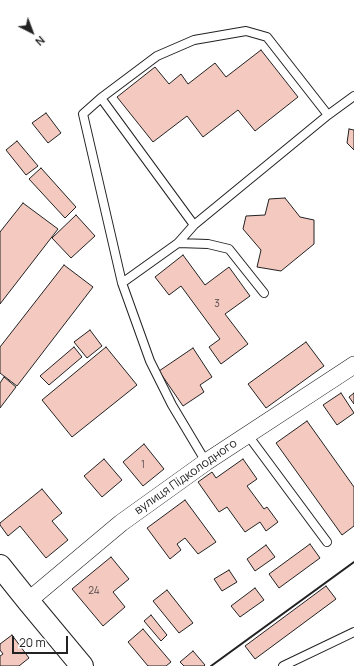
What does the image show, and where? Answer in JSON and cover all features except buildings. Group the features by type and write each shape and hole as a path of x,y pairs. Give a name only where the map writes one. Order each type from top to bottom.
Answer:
{"street":[{"name":"вулиця Підколодного","path":"28,601 121,523 206,462 354,365"},
{"path":"0,566 82,666"}],"lane":[{"path":"206,462 172,405 150,361 122,283 83,114 101,98 157,56 194,40 246,31 268,37 328,115"},
{"path":"122,283 178,243 194,225 328,115 354,96"},
{"path":"101,98 194,225"},
{"path":"178,243 208,244 229,249 264,293"},
{"path":"248,434 327,542"},
{"path":"282,666 354,632"}],"wall":[{"path":"211,666 354,562"}]}
